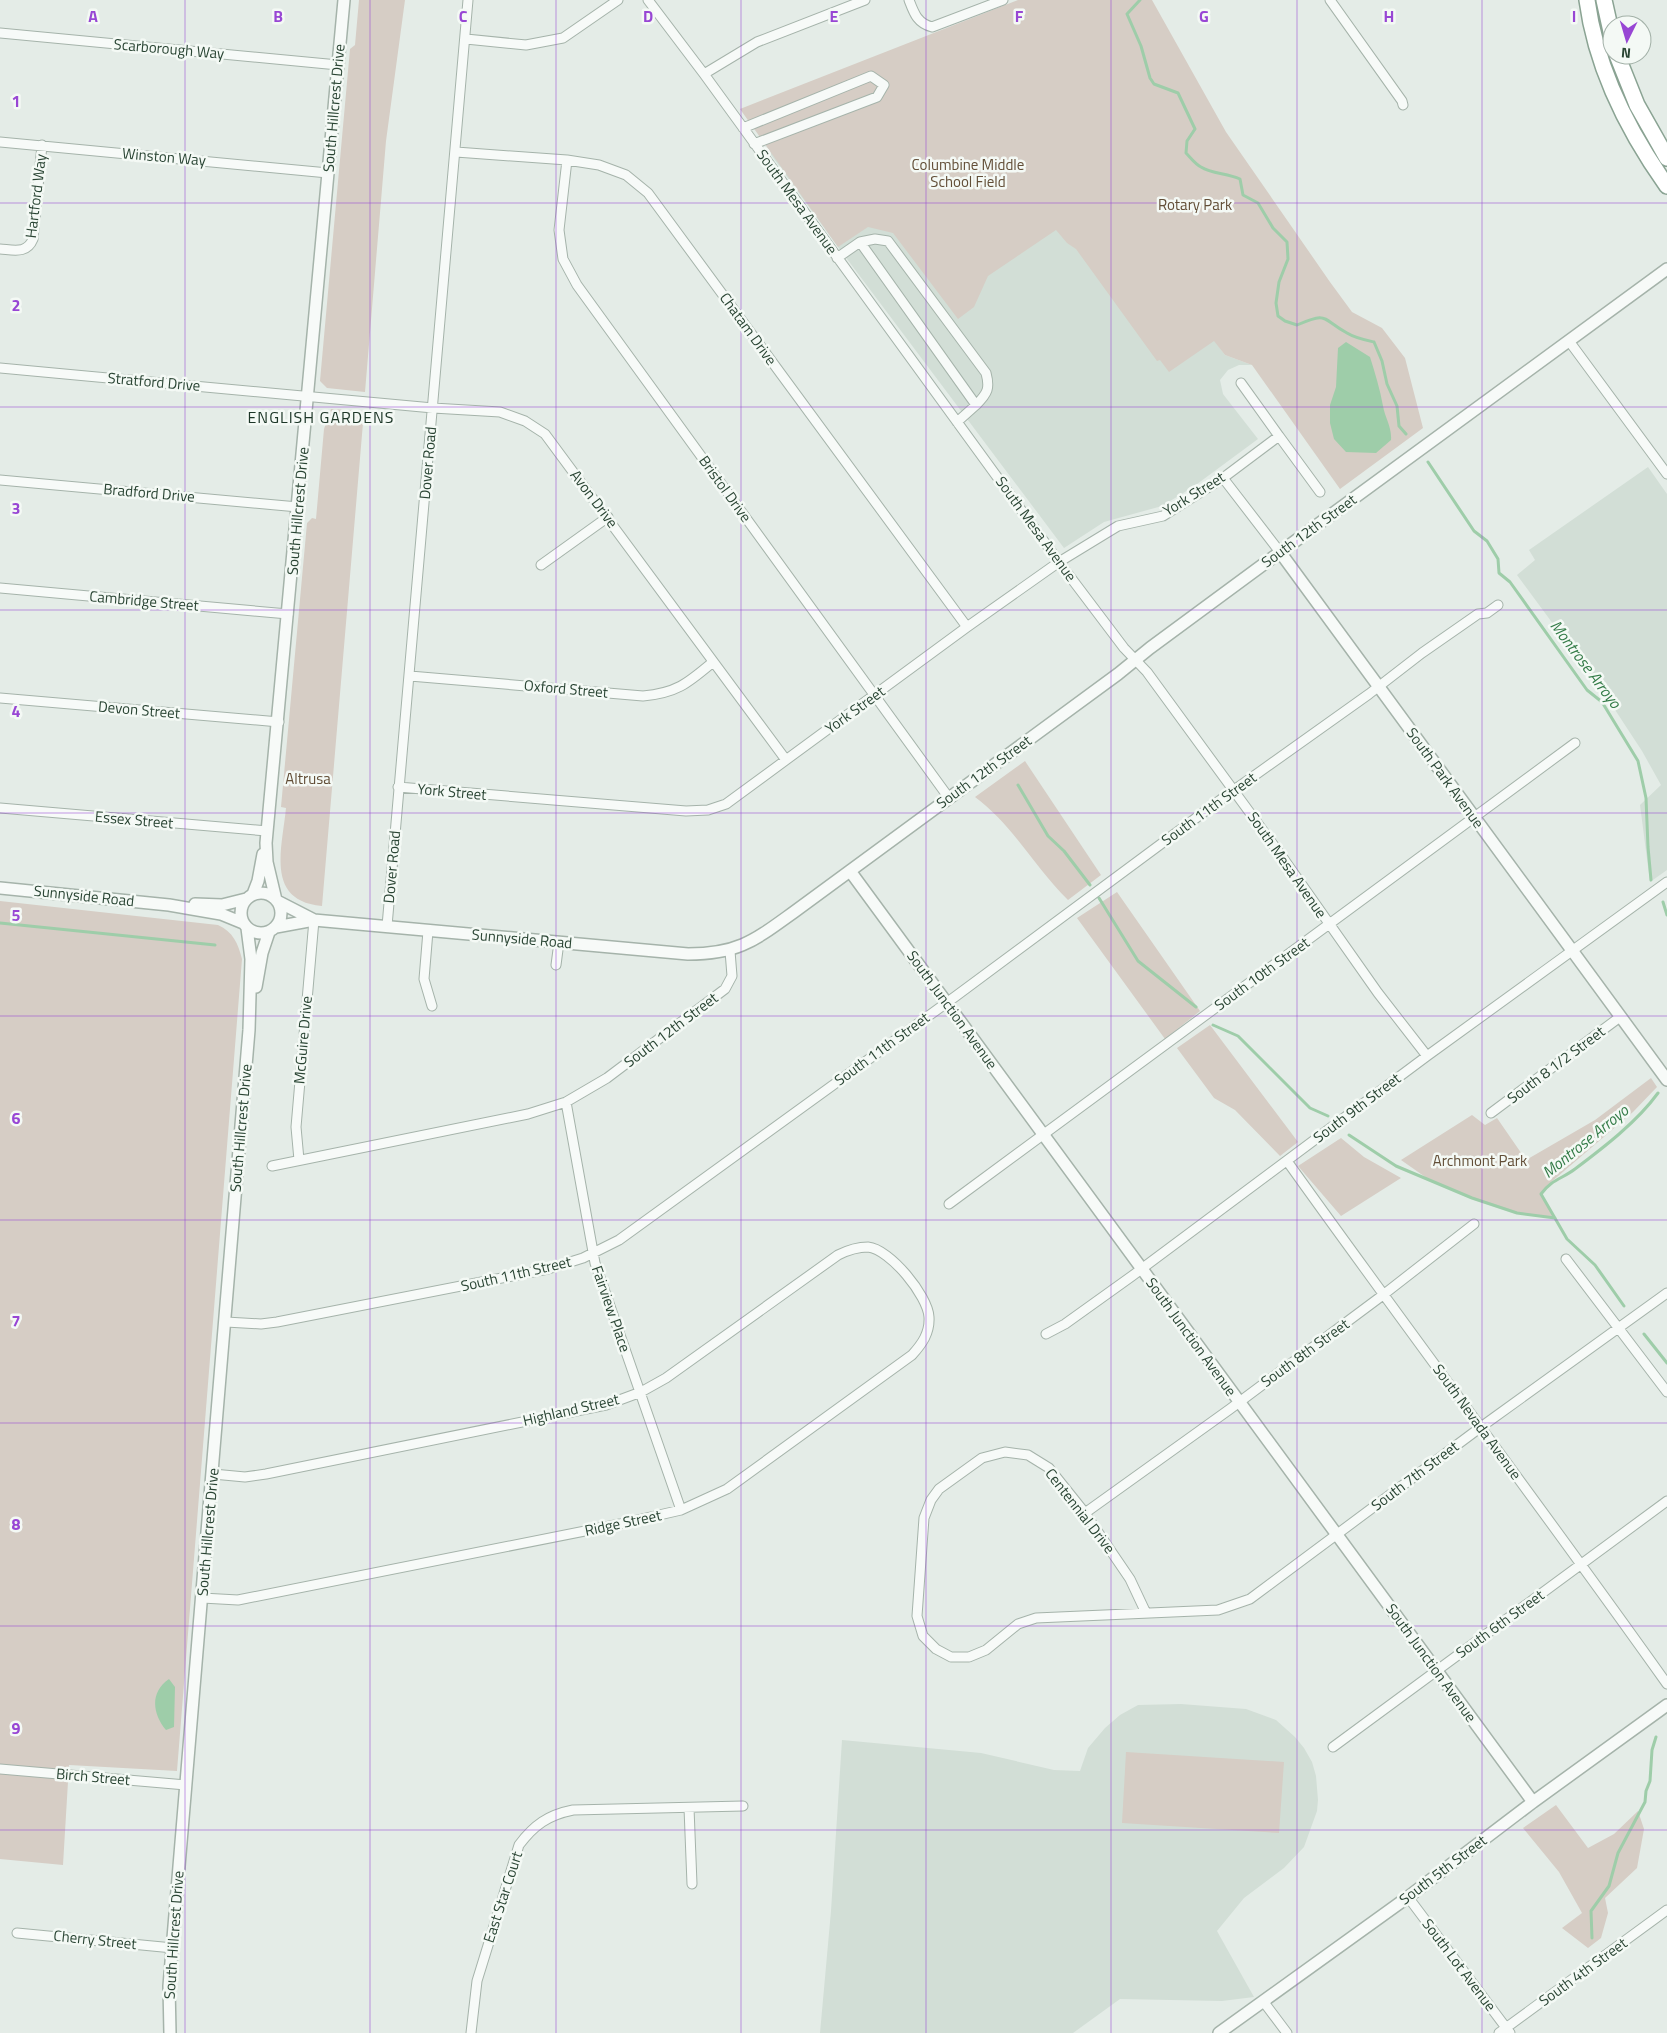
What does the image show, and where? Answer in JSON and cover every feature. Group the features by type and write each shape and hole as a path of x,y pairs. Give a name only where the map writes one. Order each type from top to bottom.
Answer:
{"highway":[{"path":"1587,0 1589,16 1616,99 1640,145 1667,186"},
{"path":"1604,0 1607,15"},
{"path":"1621,65 1637,105 1667,158"}],"street":[{"name":"South Hillcrest Drive","path":"267,837 344,0"},
{"name":"Dover Road","path":"386,926 410,676 468,0"},
{"path":"466,39 526,46 564,38 618,0"},
{"name":"South Mesa Avenue","path":"648,0 704,74 1059,562 1124,648 1147,672 1234,790 1378,993 1426,1056"},
{"path":"704,74 757,42 865,0"},
{"path":"909,0 915,16 923,24 932,26 1002,0"},
{"path":"1330,0 1403,105"},
{"name":"Scarborough Way","path":"0,33 338,65"},
{"path":"743,128 871,76 884,85 877,97 754,144"},
{"name":"Winston Way","path":"0,142 328,173"},
{"name":"Hartford Way","path":"0,249 25,249 30,246 33,239 42,145"},
{"name":"Chatam Drive","path":"456,152 599,164 626,175 648,193 967,628"},
{"name":"Bristol Drive","path":"567,160 559,230 563,259 577,285 949,798"},
{"path":"838,258 860,242 874,239 888,241 986,372 989,386 984,398 957,422"},
{"path":"860,242 976,405"},
{"name":"South 12th Street","path":"272,1166 528,1114 566,1102 607,1078 725,989 732,976 730,951 759,937 850,871 1280,552 1667,270"},
{"path":"1569,341 1667,474"},
{"name":"Stratford Drive","path":"0,368 308,395"},
{"path":"1240,383 1320,492"},
{"name":"Avon Drive","path":"308,395 433,408 500,412 526,421 545,434 786,760"},
{"name":"York Street","path":"398,788 686,811 708,810 726,804 1059,562 1118,526 1164,516 1223,478 1279,436"},
{"name":"South Park Avenue","path":"1223,478 1280,552 1667,1080"},
{"name":"Bradford Drive","path":"0,480 298,507"},
{"path":"541,565 608,517"},
{"name":"Cambridge Street","path":"0,588 288,614"},
{"name":"South 11th Street","path":"226,1322 256,1324 277,1322 548,1269 593,1253 619,1240 946,1003 1422,653 1478,614 1487,614 1498,605"},
{"name":"Oxford Street","path":"410,676 643,696 661,694 681,687 713,662"},
{"name":"Devon Street","path":"0,698 279,722"},
{"name":"South 10th Street","path":"949,1204 1575,743"},
{"name":"Essex Street","path":"0,808 267,837"},
{"path":"250,1030 252,959 240,911 250,897 258,880 267,837"},
{"path":"250,1030 262,953 281,913 267,862 267,837"},
{"name":"South Junction Avenue","path":"850,871 1533,1802"},
{"name":"South 9th Street","path":"1046,1334 1065,1324 1142,1269 1426,1056 1667,882"},
{"name":"Sunnyside Road","path":"0,888 169,905 221,914 245,925"},
{"path":"250,897 265,893 277,900"},
{"name":"Sunnyside Road","path":"169,905 222,905 250,897"},
{"name":"Sunnyside Road","path":"277,900 314,920"},
{"name":"Sunnyside Road","path":"273,929 314,920 688,954 730,951"},
{"name":"McGuire Drive","path":"298,1160 296,1127 314,920"},
{"path":"245,925 257,933 273,929"},
{"path":"428,930 424,979 432,1006"},
{"path":"556,965 559,942"},
{"name":"South 8 1/2 Street","path":"1491,1113 1620,1017"},
{"name":"South Hillcrest Drive","path":"170,2033 168,2002 172,1948 250,1030"},
{"name":"Fairview Place","path":"566,1102 593,1253 621,1340 641,1392 681,1510"},
{"name":"South Nevada Avenue","path":"1286,1160 1383,1295 1582,1564 1667,1684"},
{"name":"South 8th Street","path":"1084,1513 1239,1402 1383,1295 1474,1224"},
{"name":"Highland Street","path":"213,1474 245,1477 266,1474 606,1405 641,1392 666,1378 838,1255 852,1248 868,1247 880,1250 892,1259 908,1276"},
{"path":"1566,1259 1667,1392"},
{"name":"Ridge Street","path":"202,1598 238,1600 620,1524 681,1510 727,1489 912,1355 920,1347 928,1333 929,1314 926,1304 908,1276"},
{"name":"South 7th Street","path":"1146,1613 1218,1610 1250,1599 1481,1427 1667,1292"},
{"name":"Centennial Drive","path":"1005,1452 1028,1455 1049,1468 1084,1513 1130,1579 1146,1613 1036,1618 1018,1624 986,1650 969,1657 951,1657 936,1649 923,1636 917,1616 924,1518 931,1500 939,1489 982,1458 1005,1452"},
{"name":"South 6th Street","path":"1333,1747 1667,1501"},
{"name":"South 5th Street","path":"1219,2033 1408,1897 1533,1802 1667,1705"},
{"name":"Birch Street","path":"0,1769 186,1785"},
{"name":"East Star Court","path":"471,2033 477,1981 520,1846 528,1833 540,1822 556,1814 573,1810 743,1806"},
{"path":"689,1808 692,1884"},
{"name":"South Lot Avenue","path":"1408,1897 1505,2031"},
{"name":"South 4th Street","path":"1505,2031 1667,1910"},
{"name":"Cherry Street","path":"17,1932 172,1948"},
{"path":"1263,2001 1287,2033"}],"shaded area":[{"path":"1005,56 1225,355 1252,365 1239,365 1228,370 1220,380 1223,394 1258,439 1193,487 1162,506 1104,522 1064,548 769,152"},
{"path":"1346,342 1370,357 1377,381 1391,440 1376,453 1346,452 1334,439 1330,423 1330,405 1336,387 1338,348"},
{"path":"1648,467 1667,494 1667,870 1650,882 1640,805 1661,785 1642,751 1604,693 1517,575 1535,560 1529,550"},
{"path":"169,1679 175,1687 174,1727 166,1730 158,1717 155,1703 159,1690"},
{"path":"1181,1704 1246,1709 1276,1720 1304,1748 1312,1762 1316,1776 1317,1811 1304,1847 1284,1868 1244,1898 1217,1931 1254,1997 1222,2001 1120,1999 1073,2033 820,2033 831,1911 842,1740 981,1753 1054,1770 1080,1771 1088,1748 1105,1728 1120,1715 1138,1705"}],"green space":[{"path":"359,0 405,0 386,141 365,392 327,388 320,381 350,49 355,45"},
{"path":"1018,0 1152,0 1226,132 1330,282 1352,312 1382,328 1405,358 1423,428 1340,489 1252,365 1225,355 1214,341 1169,372 1160,360 1157,361 1076,249 1067,243 1056,230 988,276 974,307 958,319 893,233 868,227 838,247 740,109"},
{"name":"Altrusa","path":"331,409 364,411 322,906 304,902 292,894 285,884 281,870 281,856 286,808 281,807 307,523 312,518 316,519 324,429"},
{"path":"1025,761 1101,875 1068,900 1001,820 975,797"},
{"path":"1117,892 1200,1011 1165,1039 1077,918"},
{"path":"0,901 218,925 228,931 234,939 242,959 177,1771 69,1765 63,1865 0,1859"},
{"path":"1210,1025 1298,1142 1280,1156 1235,1110 1214,1098 1177,1048"},
{"name":"Archmont Park","path":"1651,1078 1657,1087 1633,1112 1550,1183 1541,1194 1556,1218 1517,1213 1472,1198 1431,1181 1401,1160 1472,1115 1485,1125 1497,1118 1526,1160 1595,1120"},
{"path":"1341,1138 1364,1157 1401,1178 1341,1216 1298,1166"},
{"path":"1126,1752 1284,1762 1279,1833 1122,1823"},
{"path":"1556,1805 1588,1848 1614,1834 1638,1811 1644,1829 1637,1868 1605,1898 1608,1913 1601,1938 1588,1948 1562,1928 1582,1913 1559,1872 1523,1828"}],"waterway":[{"name":"Montrose Arroyo","path":"1140,0 1127,14 1141,46 1150,78 1154,84 1178,93 1195,129 1187,141 1186,153 1205,169 1240,179 1243,195 1258,203 1273,228 1287,242 1288,259 1279,282 1276,303 1278,316 1285,321 1297,325 1315,318 1324,318 1350,335 1374,342 1382,361 1387,384 1397,406 1399,426 1406,434"},
{"name":"Montrose Arroyo","path":"1428,462 1474,531 1487,541 1498,559 1499,573 1510,582 1587,690 1602,702 1638,761 1646,798 1651,880"},
{"path":"1018,785 1048,836 1064,851 1090,885"},
{"path":"1099,898 1138,961 1196,1007"},
{"name":"Montrose Arroyo","path":"1663,902 1667,915"},
{"path":"0,923 215,945"},
{"path":"1213,1025 1238,1036 1310,1108 1328,1116"},
{"name":"Montrose Arroyo","path":"1624,1306 1595,1265 1567,1239 1541,1194 1549,1185 1575,1169 1619,1134 1650,1104 1658,1093"},
{"path":"1349,1135 1396,1166 1472,1198 1517,1213 1555,1218"},
{"name":"Montrose Arroyo","path":"1644,1334 1667,1363"},
{"name":"Montrose Arroyo","path":"1592,1938 1591,1911 1609,1886 1618,1853 1645,1802 1646,1791 1650,1781 1652,1750 1656,1737"}],"district":[{"name":"ENGLISH GARDENS","path":"321,417"}],"park label":[{"name":"Columbine Middle School Field","path":"968,174"},
{"name":"Rotary Park","path":"1195,205"}]}
